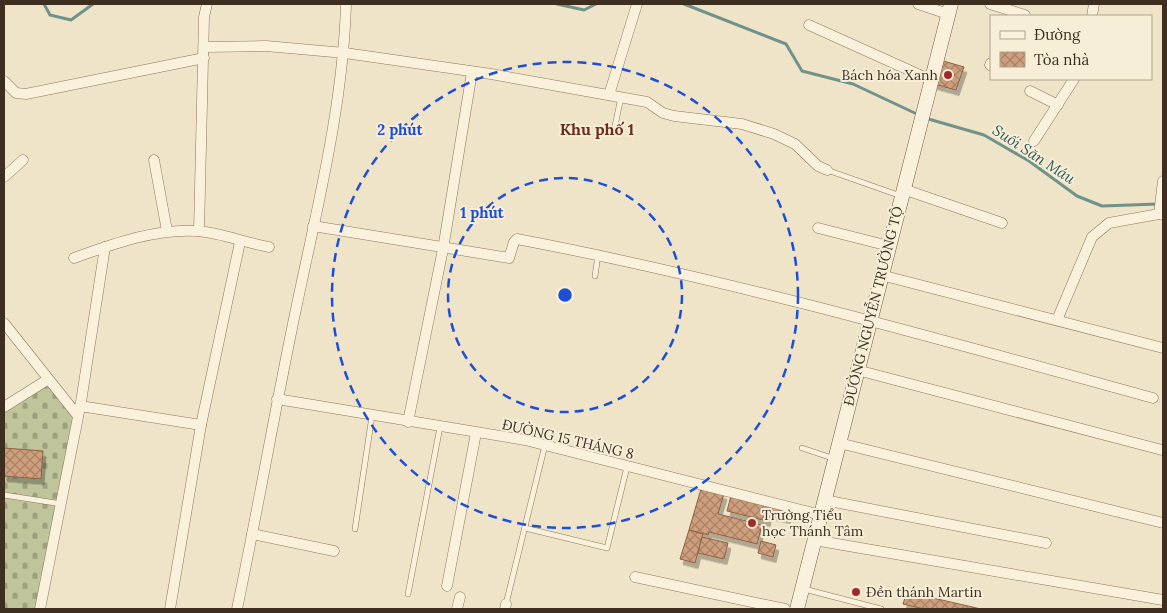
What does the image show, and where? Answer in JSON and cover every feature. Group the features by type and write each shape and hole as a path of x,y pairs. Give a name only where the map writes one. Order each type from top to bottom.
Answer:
{"main road":[{"name":"ĐƯỜNG NGUYỄN TRƯỜNG TỘ","path":"797,609 949,9"}],"street":[{"path":"199,232 204,17 207,4"},
{"path":"237,609 277,399 314,226 345,53 346,4"},
{"path":"609,95 637,4"},
{"path":"918,4 949,9"},
{"path":"990,4 1009,13 1025,15"},
{"path":"809,25 931,80"},
{"path":"204,47 266,46 345,53 472,72 647,102 663,113 674,116 719,120 759,128 795,144 818,166 827,170"},
{"path":"4,81 16,94 26,94 204,58"},
{"path":"408,422 443,249 472,72"},
{"path":"1034,141 1073,80"},
{"path":"1030,91 1058,105"},
{"path":"4,177 23,160"},
{"path":"154,160 167,231"},
{"path":"1056,320 1092,237 1110,223 1160,212 1163,181"},
{"path":"902,193 1002,223"},
{"path":"314,226 443,249 508,258 517,239 598,254 785,297 1153,398"},
{"path":"818,228 889,246"},
{"path":"74,258 106,247 167,231 199,232 269,247"},
{"path":"170,609 202,425 240,242"},
{"path":"40,609 79,411 106,247"},
{"path":"881,275 1163,348"},
{"path":"4,323 47,380 79,411 202,425"},
{"path":"857,370 1162,450"},
{"path":"4,407 47,380"},
{"name":"ĐƯỜNG 15 THÁNG 8","path":"277,399 545,445 821,515"},
{"path":"447,586 476,433"},
{"path":"839,443 1163,523"},
{"path":"824,500 1046,544"},
{"path":"252,534 334,551"},
{"path":"814,540 1163,600"},
{"path":"635,577 785,609"},
{"path":"457,609 460,597"}],"lane":[{"path":"615,126 621,98"},
{"path":"827,170 902,193"},
{"path":"595,276 598,254"},
{"path":"355,529 372,416"},
{"path":"408,594 440,427"},
{"path":"505,607 545,445"},
{"path":"802,448 835,459"},
{"path":"525,528 607,548 627,467"},
{"path":"4,495 62,504"},
{"path":"802,588 881,609"}],"green space":[{"path":"46,384 74,417 36,609 4,609 4,411"}],"building":[{"name":"Bách hóa Xanh","path":"940,60 964,67 956,90 934,84"},
{"path":"4,448 43,451 41,479 4,476"},
{"path":"701,489 724,494 718,514 762,525 757,544 709,532 708,535 689,530"},
{"path":"731,496 771,506 767,521 727,511"},
{"path":"771,506 789,510 787,518 769,514"},
{"path":"689,530 703,534 695,563 680,559"},
{"path":"702,537 728,543 724,559 698,553"},
{"path":"761,541 776,545 773,557 758,553"},
{"path":"907,592 981,609 924,609 903,604"}],"waterway":[{"name":"Suối Săn Máu","path":"44,4 50,15 71,20 93,4"},
{"name":"Suối Săn Máu","path":"557,4 584,10 596,4"},
{"name":"Suối Săn Máu","path":"684,4 786,44 802,71 853,84 919,115"},
{"name":"Suối Săn Máu","path":"925,118 984,135 1029,161 1077,196 1102,206 1158,204"}],"place":[{"name":"Bách hóa Xanh","path":"948,75"},
{"name":"Trường Tiểu học Thánh Tâm","path":"752,523"},
{"name":"Đền thánh Martin","path":"856,592"}],"district":[{"name":"Khu phố 1","path":"597,129"}]}
